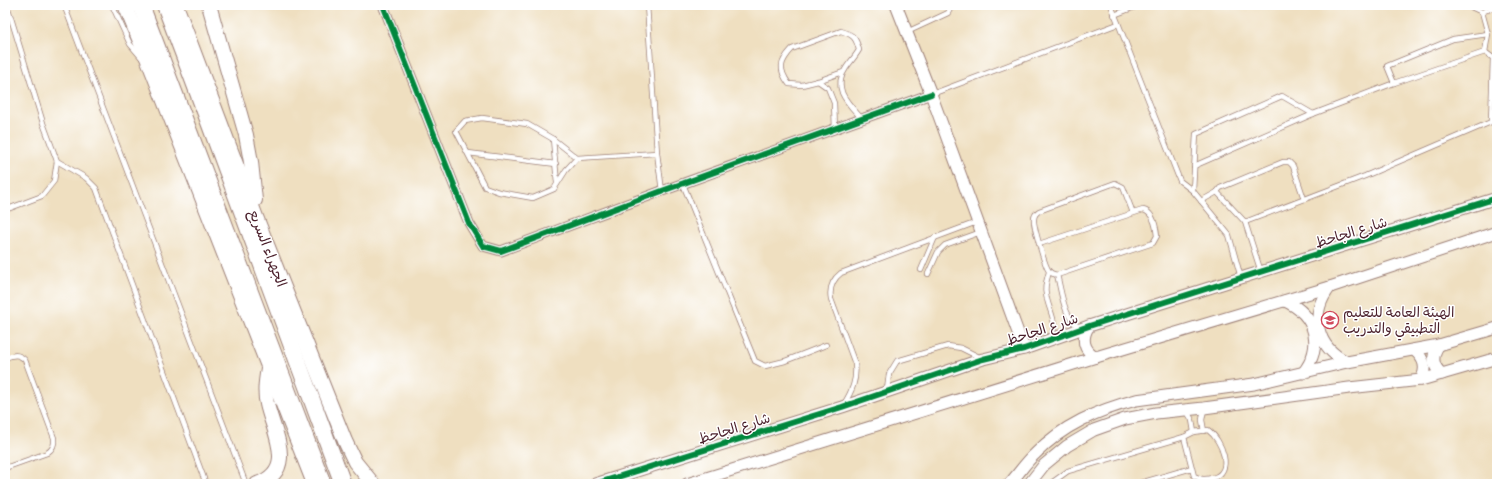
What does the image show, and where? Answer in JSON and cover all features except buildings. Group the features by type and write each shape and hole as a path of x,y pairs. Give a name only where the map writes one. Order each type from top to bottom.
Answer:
{"highway":[{"path":"141,5 323,484"},
{"name":"الجهراء السريع","path":"165,5 343,484"}],"main road":[{"path":"125,5 315,484"},
{"name":"الجهراء السريع","path":"176,5 256,217 344,441 355,462 373,484"},
{"path":"209,5 246,135 251,162 256,217"},
{"path":"257,484 271,477 277,470 279,461 279,443 269,412 266,394 268,367"}],"street":[{"path":"383,5 469,223 483,246 501,251 931,94"},
{"path":"896,5 931,94 1024,349"},
{"name":"شارع الجاحظ","path":"595,484 842,407 983,359 1024,349 1260,272 1497,198"},
{"path":"688,484 1096,357 1330,287 1497,232"},
{"path":"1330,287 1325,294 1319,309 1318,325 1327,348 1339,358 1347,362"},
{"path":"1285,301 1300,310 1311,324 1314,332 1314,349 1308,366 1303,373"},
{"path":"1085,328 1084,344 1090,354 1096,357"},
{"path":"1008,484 1034,455 1058,434 1076,422 1103,410 1136,400 1229,388 1303,373 1347,362 1439,345 1497,328"},
{"path":"1439,345 1434,351 1433,357 1437,370 1442,374"},
{"path":"1414,350 1423,361 1425,367 1421,380"},
{"path":"1029,484 1044,465 1080,437 1094,430 1120,421 1140,416 1349,388 1421,380 1497,358"}],"lane":[{"path":"5,210 42,196 54,181 57,161 43,123 7,5"},
{"path":"64,5 246,484"},
{"path":"112,5 130,44 150,66"},
{"path":"647,5 657,153 662,191"},
{"path":"906,32 948,13 950,5"},
{"path":"1111,5 1180,181 1193,192 1229,235 1242,278"},
{"path":"1114,15 1140,5"},
{"path":"1471,5 1482,12 1488,34 1484,52"},
{"path":"1482,12 1497,6"},
{"path":"931,94 1118,24"},
{"path":"843,72 802,85 789,84 782,75 781,64 786,55 792,49 841,31 850,34 856,39 859,50 840,78 841,91 845,99 862,119"},
{"path":"1394,83 1387,66 1453,39 1488,34"},
{"path":"1194,166 1313,114 1394,83 1484,52"},
{"path":"1246,222 1365,176 1491,122 1493,58 1484,52"},
{"path":"818,81 828,88 834,103 835,129"},
{"path":"1193,192 1196,134 1282,96 1313,114"},
{"path":"577,158 554,189 533,198 499,192 485,187 456,131 465,122 482,118 527,124 554,139 577,158 657,153"},
{"path":"554,139 557,183"},
{"path":"468,153 556,164"},
{"path":"57,161 86,178 96,188 206,484"},
{"path":"1201,201 1217,192 1220,188 1283,162 1289,162 1293,166 1304,199"},
{"path":"1050,340 1054,330 1053,317 1046,294 1046,282 1049,272 1039,244 1034,220 1036,213 1112,183 1123,187 1133,212"},
{"path":"683,184 755,360 764,366 786,360 826,345"},
{"path":"1217,192 1246,222 1260,272"},
{"path":"1039,244 1133,212 1143,210 1150,213 1157,233 1153,243 1057,274 1049,272"},
{"path":"842,407 854,386 856,371 855,364 831,299 830,293 833,281 841,273 935,237 979,227"},
{"path":"928,274 938,252 945,245 979,227"},
{"path":"921,270 935,237"},
{"path":"1057,274 1067,313 1074,324 1085,328"},
{"path":"887,392 889,374 897,361 948,346 961,348 983,359"},
{"path":"5,358 14,355 22,357 25,360 54,438 54,442 53,447 47,453 5,468"},
{"path":"1204,408 1202,420 1204,431"},
{"path":"1186,410 1192,420 1194,432"},
{"path":"1050,484 1068,471 1184,438 1194,432 1208,430 1218,440 1225,462 1224,470 1221,475 1202,480 1194,476 1184,438"},
{"path":"1137,484 1192,468"}],"cycle path":[{"path":"383,5 469,223 483,246 501,251 931,94"},
{"path":"595,484 842,407 983,359 1024,349 1089,326 1497,198"}],"place":[{"name":"الهيئة العامة للتعليم التطبيقي والتدريب","path":"1330,320"}]}
